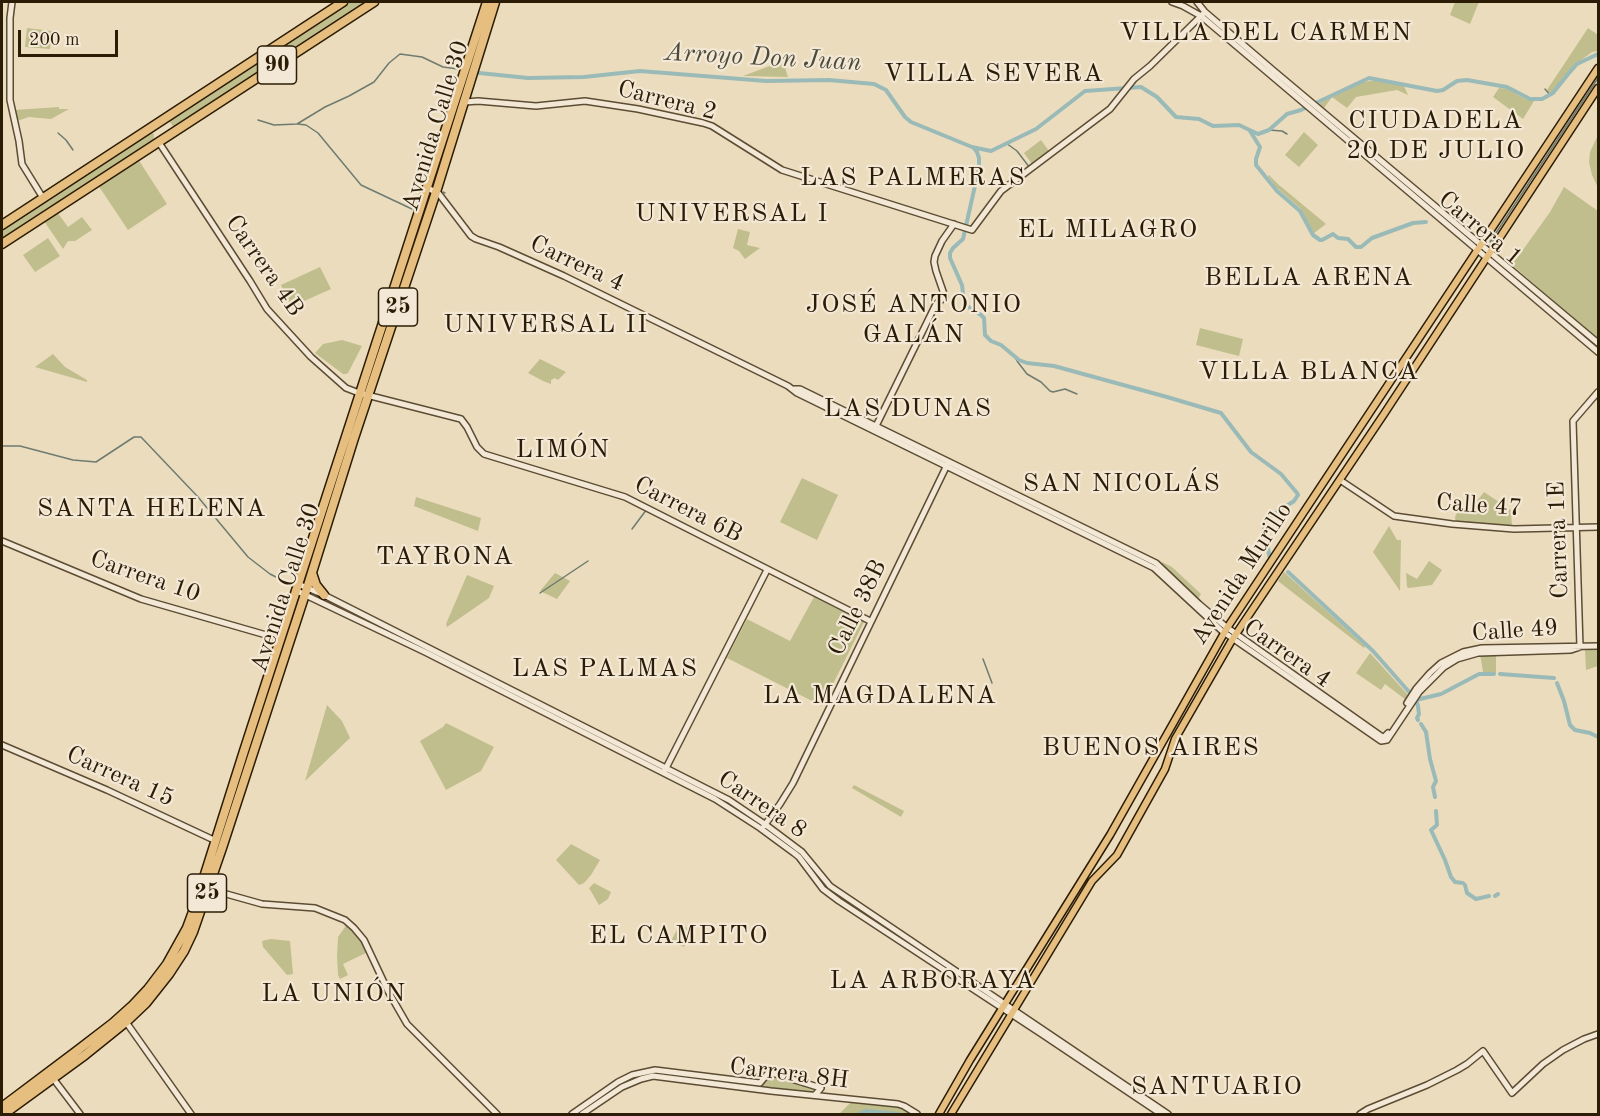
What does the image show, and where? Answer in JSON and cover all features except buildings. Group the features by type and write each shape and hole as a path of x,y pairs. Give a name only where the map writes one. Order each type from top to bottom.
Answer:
{"highway":[{"name":"90","path":"2,225 343,2"},
{"name":"90","path":"2,244 374,2"},
{"name":"Avenida Calle 30","path":"219,842 280,639 301,589 312,573 417,214 487,2"},
{"name":"Avenida Calle 30","path":"2,1107 126,1022 158,990 177,964 193,932 204,888 364,394 427,219 495,2"},
{"path":"164,118 165,127 173,131"},
{"path":"149,128 158,132 158,141"},
{"path":"312,573 316,585 324,595"},
{"name":"Avenida Calle 30","path":"4,1114 113,1023 148,989 167,964 187,928 204,888"}],"main road":[{"name":"Avenida Murillo","path":"939,1114 1003,1006 1110,835 1226,630 1599,68"},
{"name":"Avenida Murillo","path":"951,1114 1092,882 1117,855 1165,769 1174,739 1235,636 1599,88"}],"street":[{"path":"12,2 10,100 22,164 43,198"},
{"path":"1172,2 1203,14 1599,343"},
{"path":"1197,2 1203,14"},
{"name":"Carrera 2","path":"465,102 536,106 585,101 700,122 712,126 782,170 967,229 1001,191 1110,109 1134,79 1203,14"},
{"path":"468,92 478,101"},
{"name":"Carrera 1","path":"1311,105 1478,251 1599,352"},
{"name":"Carrera 4B","path":"158,141 267,309 311,357 346,388 364,394"},
{"name":"Carrera 4","path":"426,187 436,192 471,236 476,239 564,276 792,388 876,426 948,464"},
{"path":"876,426 936,304 945,297 934,262 942,241 954,224"},
{"name":"Carrera 4","path":"792,388 797,393 1156,563 1226,630 1384,739"},
{"name":"Carrera 1E","path":"1580,647 1573,421 1599,392"},
{"name":"Carrera 6B","path":"364,394 461,419 467,426 478,450 484,454 625,497 870,621"},
{"name":"Calle 38B","path":"763,826 780,804 797,774 948,464"},
{"name":"Calle 47","path":"1340,480 1394,516 1514,529 1599,527"},
{"name":"Carrera 10","path":"2,541 141,599 280,639"},
{"path":"665,771 767,570"},
{"name":"Carrera 8","path":"301,589 324,595 665,771"},
{"name":"Carrera 8","path":"301,589 665,771 729,800 802,852 830,886 1003,1006 1168,1114"},
{"name":"Calle 49","path":"1384,739 1430,673 1440,663 1458,654 1472,650 1571,645 1599,646"},
{"name":"Carrera 15","path":"2,745 219,842"},
{"path":"204,888 262,904 315,908 345,920 364,940 388,991 407,1024 497,1114"},
{"name":"Carrera 8","path":"1014,1013 1161,1114"},
{"path":"126,1022 191,1114"},
{"path":"1360,1114 1457,1070 1483,1051 1512,1093 1543,1064 1563,1050 1599,1034"},
{"name":"Carrera 8H","path":"654,1073 760,1083 769,1072 821,1088 814,1095"},
{"path":"572,1114 632,1075 654,1073"},
{"path":"582,1114 622,1087 654,1073"},
{"name":"Carrera 8H","path":"654,1073 898,1104 917,1114"},
{"path":"51,1075 80,1114"}],"shaded area":[{"path":"350,2 371,2 174,128 168,119"},
{"path":"1455,2 1479,2 1470,24 1450,15"},
{"path":"27,28 52,31 50,49 25,47"},
{"path":"1588,28 1598,35 1598,51 1592,52 1576,64 1550,94 1547,90"},
{"path":"783,61 788,77 743,76"},
{"path":"1371,81 1404,86 1408,95 1397,90 1356,97 1347,108 1332,97 1363,82"},
{"path":"1499,88 1508,89 1525,99 1534,101 1523,119 1493,97"},
{"path":"1332,97 1324,108 1319,104"},
{"path":"59,107 59,109 69,109 51,119 29,117 17,121 14,110"},
{"path":"149,132 154,134 154,141 2,239 2,228"},
{"path":"1304,132 1318,145 1299,167 1285,155"},
{"path":"1598,135 1598,188 1589,162 1590,152"},
{"path":"1041,140 1049,151 1032,164 1024,153"},
{"path":"138,159 167,204 128,230 98,185"},
{"path":"1269,175 1326,224 1314,233 1300,208 1276,187"},
{"path":"1564,187 1598,211 1598,339 1511,264 1550,212"},
{"path":"57,212 68,227 82,217 92,230 75,241 68,241 63,249 44,221"},
{"path":"738,229 750,232 747,245 760,248 745,259 739,251 733,248"},
{"path":"48,238 60,256 35,272 23,255"},
{"path":"320,267 331,289 291,307 281,285"},
{"path":"1200,328 1243,339 1239,356 1196,345"},
{"path":"342,340 362,346 346,374 315,353 323,344"},
{"path":"53,354 65,367 87,382 35,367"},
{"path":"540,359 566,372 558,380 555,378 551,380 551,384 528,373"},
{"path":"802,478 838,495 817,540 780,522"},
{"path":"1484,492 1511,510 1512,527 1456,522 1456,514 1468,513"},
{"path":"416,497 481,518 478,531 414,506"},
{"path":"1389,526 1397,540 1401,540 1400,591 1373,552"},
{"path":"1429,561 1442,570 1432,585 1407,587 1406,573 1417,579"},
{"path":"1162,562 1172,567 1201,594 1198,599 1161,565"},
{"path":"1284,572 1365,646 1364,648 1278,581"},
{"path":"555,573 570,581 557,599 540,591"},
{"path":"467,575 494,586 489,598 447,627 446,624"},
{"path":"814,597 864,622 822,706 727,658 747,619 790,641"},
{"path":"1598,649 1598,666 1586,670 1585,650"},
{"path":"1370,653 1409,696 1406,700 1385,684 1381,690 1356,673"},
{"path":"1480,654 1496,654 1496,673 1483,672"},
{"path":"327,705 342,721 350,738 305,781"},
{"path":"446,723 494,747 481,771 446,790 420,741"},
{"path":"854,785 904,811 901,817 852,788"},
{"path":"571,844 600,860 591,875 579,885 556,860"},
{"path":"594,883 611,892 608,899 599,905 589,888"},
{"path":"347,924 354,930 368,952 343,964 348,975 340,979 337,956 338,937"},
{"path":"680,924 693,931 684,947 671,941"},
{"path":"271,939 290,941 293,974 287,975 263,947 262,941"},
{"path":"769,1074 816,1088 813,1093 722,1083 722,1081 760,1084"},
{"path":"852,1101 902,1107 914,1114 839,1114"}],"waterway":[{"name":"Arroyo Don Juan","path":"258,120 274,125 297,124 374,82 389,63 400,54 422,57 443,67 458,69"},
{"name":"Arroyo Don Juan","path":"479,73 528,78 584,77 640,71 766,81 829,80 874,84 886,90 911,122 972,147 991,151 1036,129 1085,91 1141,87 1157,97 1176,117 1199,119 1213,126 1239,125 1258,134 1269,130 1287,114 1301,110 1369,78 1437,91 1457,81 1467,80 1507,87 1530,99 1542,99 1553,93 1577,64 1598,54"},
{"path":"1490,242 1598,78"},
{"name":"Arroyo Don Juan","path":"1545,89 1550,95"},
{"path":"298,124 306,125 318,133 361,185 412,209"},
{"path":"1269,130 1282,131 1287,134"},
{"path":"1250,131 1260,147 1256,165 1277,191 1300,211 1313,235 1320,240 1333,234 1338,238 1348,239 1356,247 1361,247 1372,238 1413,223 1426,222"},
{"path":"58,133 73,150"},
{"path":"1006,143 1017,151 1030,168"},
{"path":"973,147 979,158 979,168 963,239 953,248 950,258 962,285 964,302 984,318 985,335 1019,360 1027,363 1054,366 1221,413 1251,452 1281,474 1298,495 1294,501 1265,522 1270,559"},
{"path":"1492,258 1598,347"},
{"path":"1014,355 1027,374 1041,382 1050,391 1065,389 1077,394"},
{"path":"2,446 20,446 73,460 96,462 134,437 141,437 198,497 248,557 270,574 290,584"},
{"path":"632,529 647,509"},
{"path":"540,593 588,561"},
{"path":"1288,572 1373,651 1410,693"},
{"path":"375,624 389,631"},
{"path":"983,659 992,683"},
{"path":"1443,693 1479,674 1494,674"},
{"path":"1500,674 1554,678"},
{"path":"1557,683 1570,725 1575,730 1598,737"},
{"path":"1418,720 1416,700 1441,694"},
{"path":"1421,724 1426,732 1436,781 1433,787 1435,797"},
{"path":"1436,811 1437,825 1431,830 1451,877 1455,882 1463,883"},
{"path":"1465,885 1467,893 1476,899 1489,896"},
{"path":"859,1114 866,1111 898,1114"}],"district":[{"name":"VILLA DEL CARMEN","path":"1266,33"},
{"name":"VILLA SEVERA","path":"994,74"},
{"name":"CIUDADELA 20 DE JULIO","path":"1436,136"},
{"name":"LAS PALMERAS","path":"913,178"},
{"name":"UNIVERSAL I","path":"732,214"},
{"name":"EL MILAGRO","path":"1108,230"},
{"name":"BELLA ARENA","path":"1309,278"},
{"name":"JOSÉ ANTONIO GALÁN","path":"914,320"},
{"name":"UNIVERSAL II","path":"546,325"},
{"name":"VILLA BLANCA","path":"1309,372"},
{"name":"LAS DUNAS","path":"908,409"},
{"name":"LIMÓN","path":"563,450"},
{"name":"SAN NICOLÁS","path":"1122,484"},
{"name":"SANTA HELENA","path":"152,509"},
{"name":"TAYRONA","path":"445,557"},
{"name":"LAS PALMAS","path":"605,669"},
{"name":"LA MAGDALENA","path":"880,696"},
{"name":"BUENOS AIRES","path":"1151,748"},
{"name":"EL CAMPITO","path":"679,936"},
{"name":"LA ARBORAYA","path":"933,981"},
{"name":"LA UNIÓN","path":"334,994"},
{"name":"SANTUARIO","path":"1217,1087"}]}
